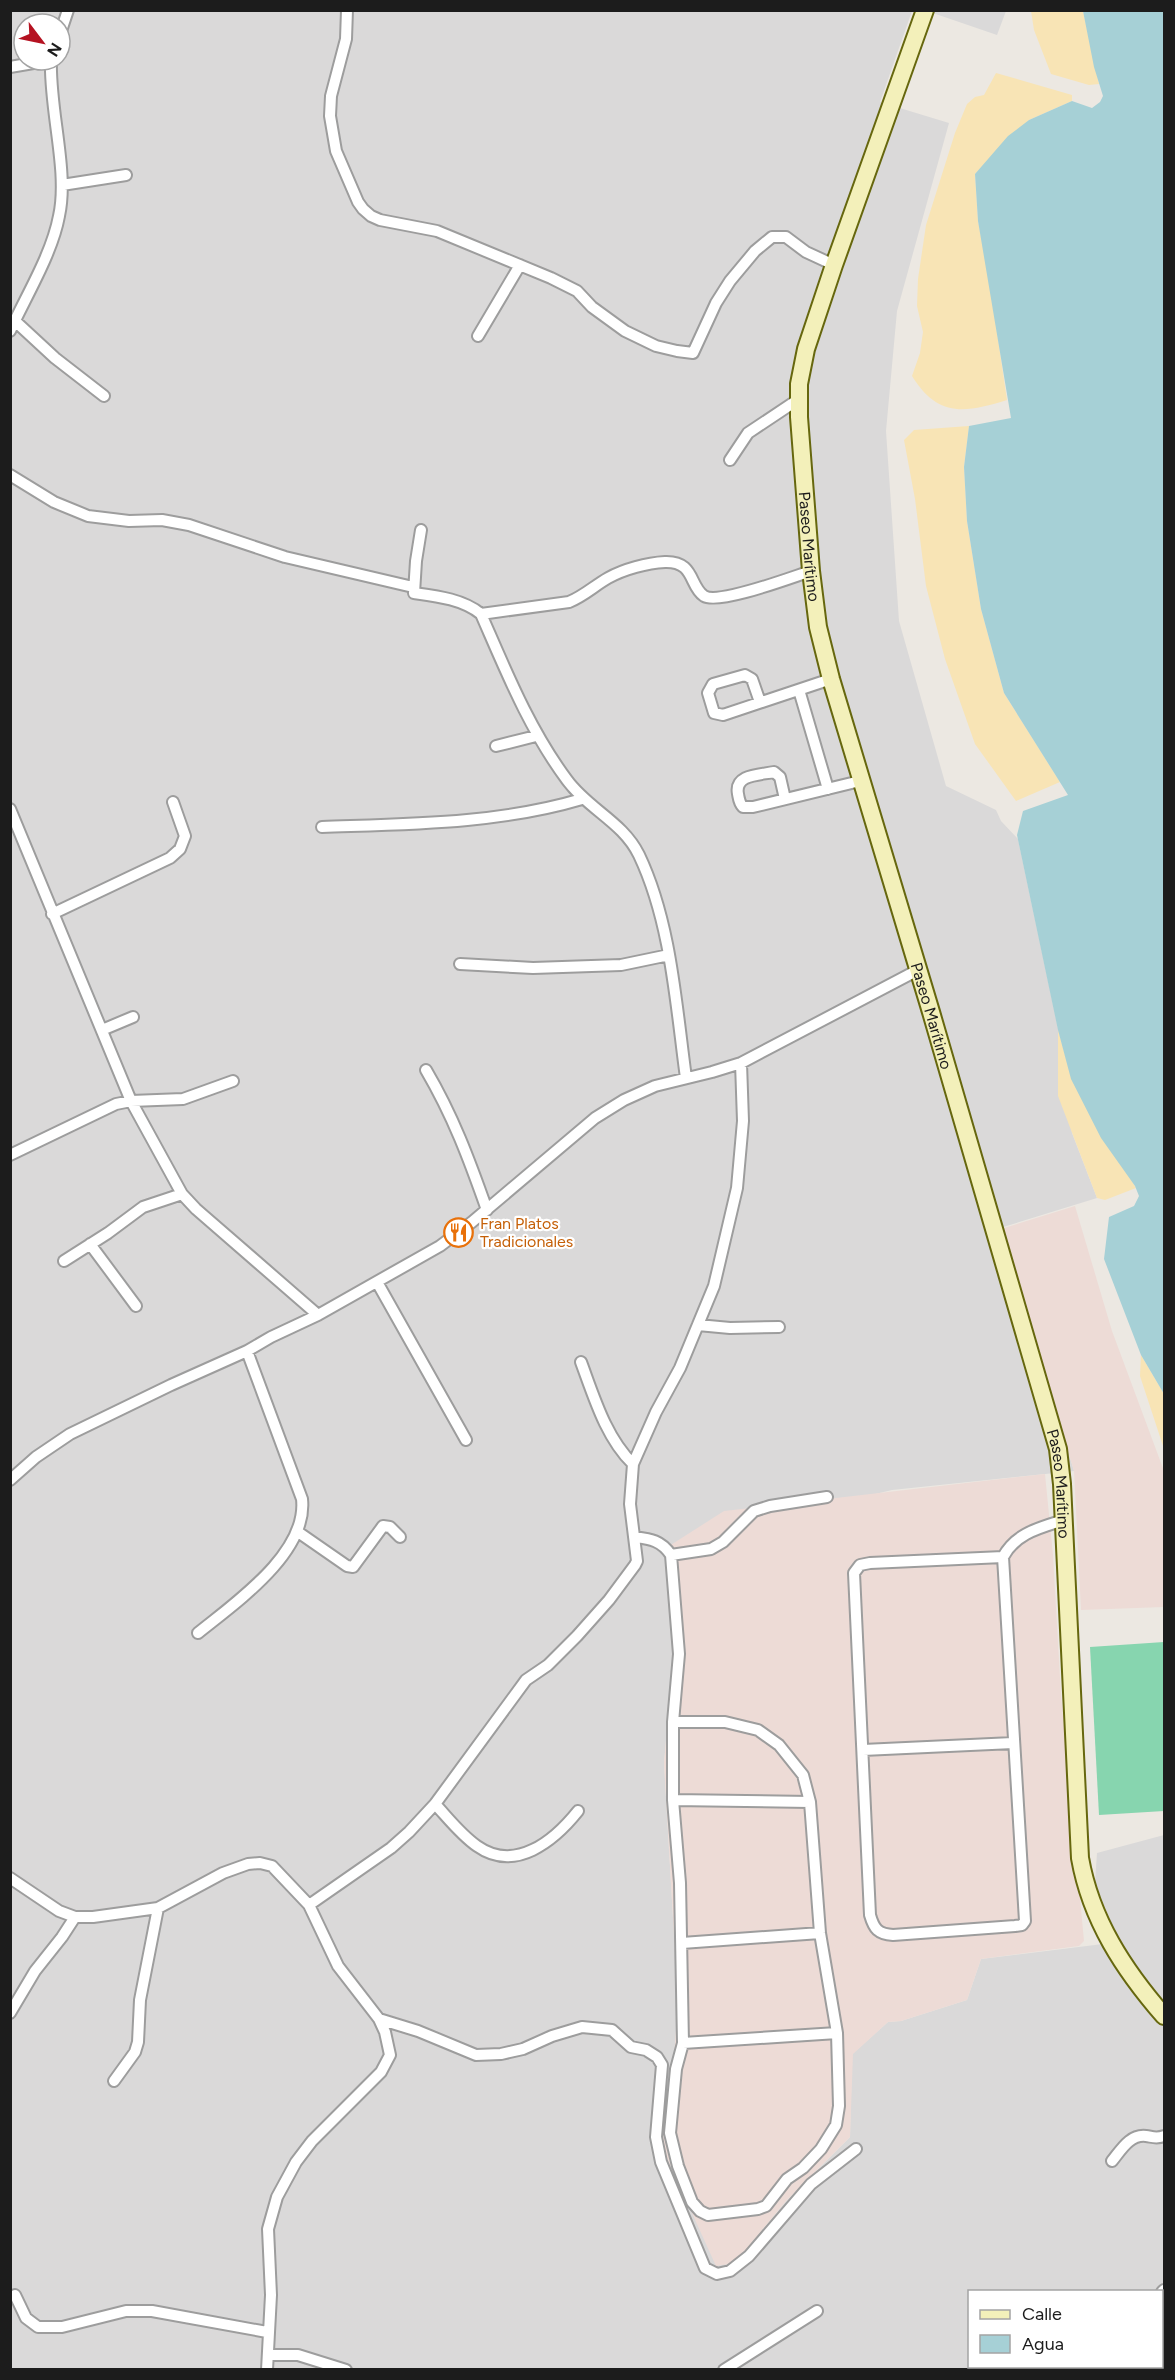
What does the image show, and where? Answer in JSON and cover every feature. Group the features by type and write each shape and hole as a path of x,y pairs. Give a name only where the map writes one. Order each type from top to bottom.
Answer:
{"main road":[{"name":"Paseo Marítimo","path":"925,10 806,349 799,384 799,399 811,571 818,627 831,679 1058,1449 1064,1520 1080,1858 1088,1896 1112,1948 1164,2016"}],"street":[{"path":"347,10 346,39 331,96 330,116 336,151 358,202 371,216 437,231 520,265 577,291 592,307 625,331 656,346 693,353 716,303 730,281 755,251 772,237 786,237 806,252 834,265"},
{"path":"51,72 50,87 62,185 59,216 44,261 13,326 104,396"},
{"path":"62,185 126,175"},
{"path":"478,336 520,265"},
{"path":"730,460 748,433 799,399"},
{"path":"10,475 54,502 88,516 129,521 162,520 189,525 285,557 413,587"},
{"path":"421,530 414,593 444,597 475,609 481,614 536,736 582,799 622,830 638,854 653,892 669,955 686,1078"},
{"path":"481,614 568,602 581,597 618,573 667,562 681,565 692,575 698,589 705,596 717,599 811,571"},
{"path":"759,702 752,679 745,675 713,684 708,693 714,713 718,715 799,690 831,679"},
{"path":"799,690 828,789"},
{"path":"496,746 536,736"},
{"path":"785,799 780,777 774,772 743,778 736,788 740,805 743,807 785,799 860,781"},
{"path":"322,827 480,819 562,805 582,799"},
{"path":"52,914 170,858 180,849 185,836 173,802"},
{"path":"10,809 131,1101 182,1194 196,1209 318,1315"},
{"path":"460,964 533,968 621,965 669,955"},
{"path":"10,1480 36,1457 70,1434 318,1315 440,1246 487,1210 595,1118 624,1100 655,1086 741,1063 918,970"},
{"path":"102,1030 133,1017"},
{"path":"309,1905 391,1848 435,1804 526,1680 549,1665 577,1636 637,1561 630,1504 633,1464 656,1412 680,1368 714,1286 737,1188 743,1121 741,1063"},
{"path":"426,1070 449,1110 466,1148 487,1210"},
{"path":"10,1155 116,1104 131,1101 183,1099 233,1081"},
{"path":"64,1261 143,1207 182,1194"},
{"path":"90,1244 136,1306"},
{"path":"377,1282 466,1440"},
{"path":"698,1325 730,1328 779,1328"},
{"path":"198,1633 264,1577 298,1532 304,1512 302,1500 247,1351"},
{"path":"581,1362 598,1406 620,1451 633,1464"},
{"path":"671,1555 711,1549 723,1542 754,1511 770,1506 827,1497"},
{"path":"1003,1557 870,1563 860,1565 854,1573 870,1915 874,1928 882,1934 1015,1926 1022,1925 1025,1921 1003,1557 1010,1545 1026,1532 1064,1520"},
{"path":"298,1532 347,1566 353,1567 383,1526 390,1527 400,1537"},
{"path":"634,1537 657,1541 666,1546 671,1555 679,1654 673,1722 673,1800 681,1942 683,2043 675,2078 670,2133 678,2166 692,2202 700,2211 708,2215 758,2209 766,2206 787,2179 803,2168 821,2149 836,2125 839,2106 837,2032 820,1933 810,1802 802,1774 779,1744 758,1730 725,1722 673,1722"},
{"path":"863,1750 1013,1743"},
{"path":"673,1800 810,1802"},
{"path":"435,1804 476,1846 491,1854 510,1858 541,1847 562,1831 578,1811"},
{"path":"10,1878 50,1907 75,1917 93,1917 158,1908 223,1873 248,1864 260,1863 272,1866 309,1905 338,1966 379,2019 388,2047 387,2062 381,2072 312,2141 296,2162 277,2197 268,2229 271,2295 267,2332 267,2370"},
{"path":"114,2081 135,2052 138,2042 140,2000 158,1908"},
{"path":"10,2013 40,1964 75,1917"},
{"path":"681,1942 820,1933"},
{"path":"379,2019 418,2031 476,2055 501,2054 523,2049 552,2036 582,2027 612,2030 631,2047 646,2050 657,2057 662,2065 656,2137 661,2162 705,2268 717,2274 730,2271 749,2256 811,2184 856,2149"},
{"path":"683,2043 837,2032"},
{"path":"1112,2161 1133,2137 1138,2135 1158,2139 1164,2136"},
{"path":"15,2295 27,2318 38,2327 62,2327 126,2311 152,2311 267,2332"},
{"path":"724,2370 818,2311"},
{"path":"268,2355 298,2355 346,2370"}],"shaded area":[{"path":"11,11 912,11 880,102 949,123 897,311 886,431 899,621 946,786 996,810 1001,821 1018,839 1059,1033 1072,1133 1097,1198 1000,1228 1074,1471 892,1490 863,1497 674,1652 664,1763 678,2004 673,2071 735,2263 786,2201 850,2137 852,2054 888,2022 901,2021 967,2000 981,1959 1119,1942 1095,1883 1097,1853 1164,1835 1164,2369 11,2370"},
{"path":"927,11 1006,11 997,35"},
{"path":"1075,1206 1112,1331 1164,1471 1164,1607 1081,1610 1074,1471 1001,1229"},
{"path":"1045,1474 1053,1555 1061,1695 1084,1941 1079,1946 981,1959 967,2000 901,2021 888,2022 853,2054 850,2137 786,2201 735,2263 716,2266 662,2147 673,2071 678,2004 664,1763 674,1652 666,1548 724,1511"}],"sand":[{"path":"1031,11 1083,11 1099,84 1089,85 1051,74 1034,30"},
{"path":"996,73 1072,95 1072,101 1029,120 975,174 978,221 1007,400 978,408 954,409 932,399 912,376 920,353 923,332 917,306 918,279 926,225 955,133 967,104 975,97 984,95"},
{"path":"969,426 964,467 967,521 981,609 1004,693 1060,782 1016,801 975,744 945,659 926,586 915,499 904,440 914,430"},
{"path":"1058,1030 1072,1079 1136,1188 1105,1200 1097,1198 1058,1096"},
{"path":"1141,1355 1164,1394 1164,1449 1140,1376"}],"green space":[{"path":"1164,1642 1164,1811 1099,1815 1090,1647"}],"water":[{"path":"1083,11 1164,11 1164,1394 1141,1355 1104,1259 1109,1217 1134,1206 1139,1196 1135,1186 1101,1138 1071,1079 1058,1030 1017,835 1023,811 1068,795 1004,693 981,609 967,521 964,467 969,426 1011,418 978,221 975,174 1008,136 1029,120 1072,101 1092,108 1100,102 1103,96 1094,67"}],"place":[{"name":"Fran Platos Tradicionales","path":"459,1232"}]}
